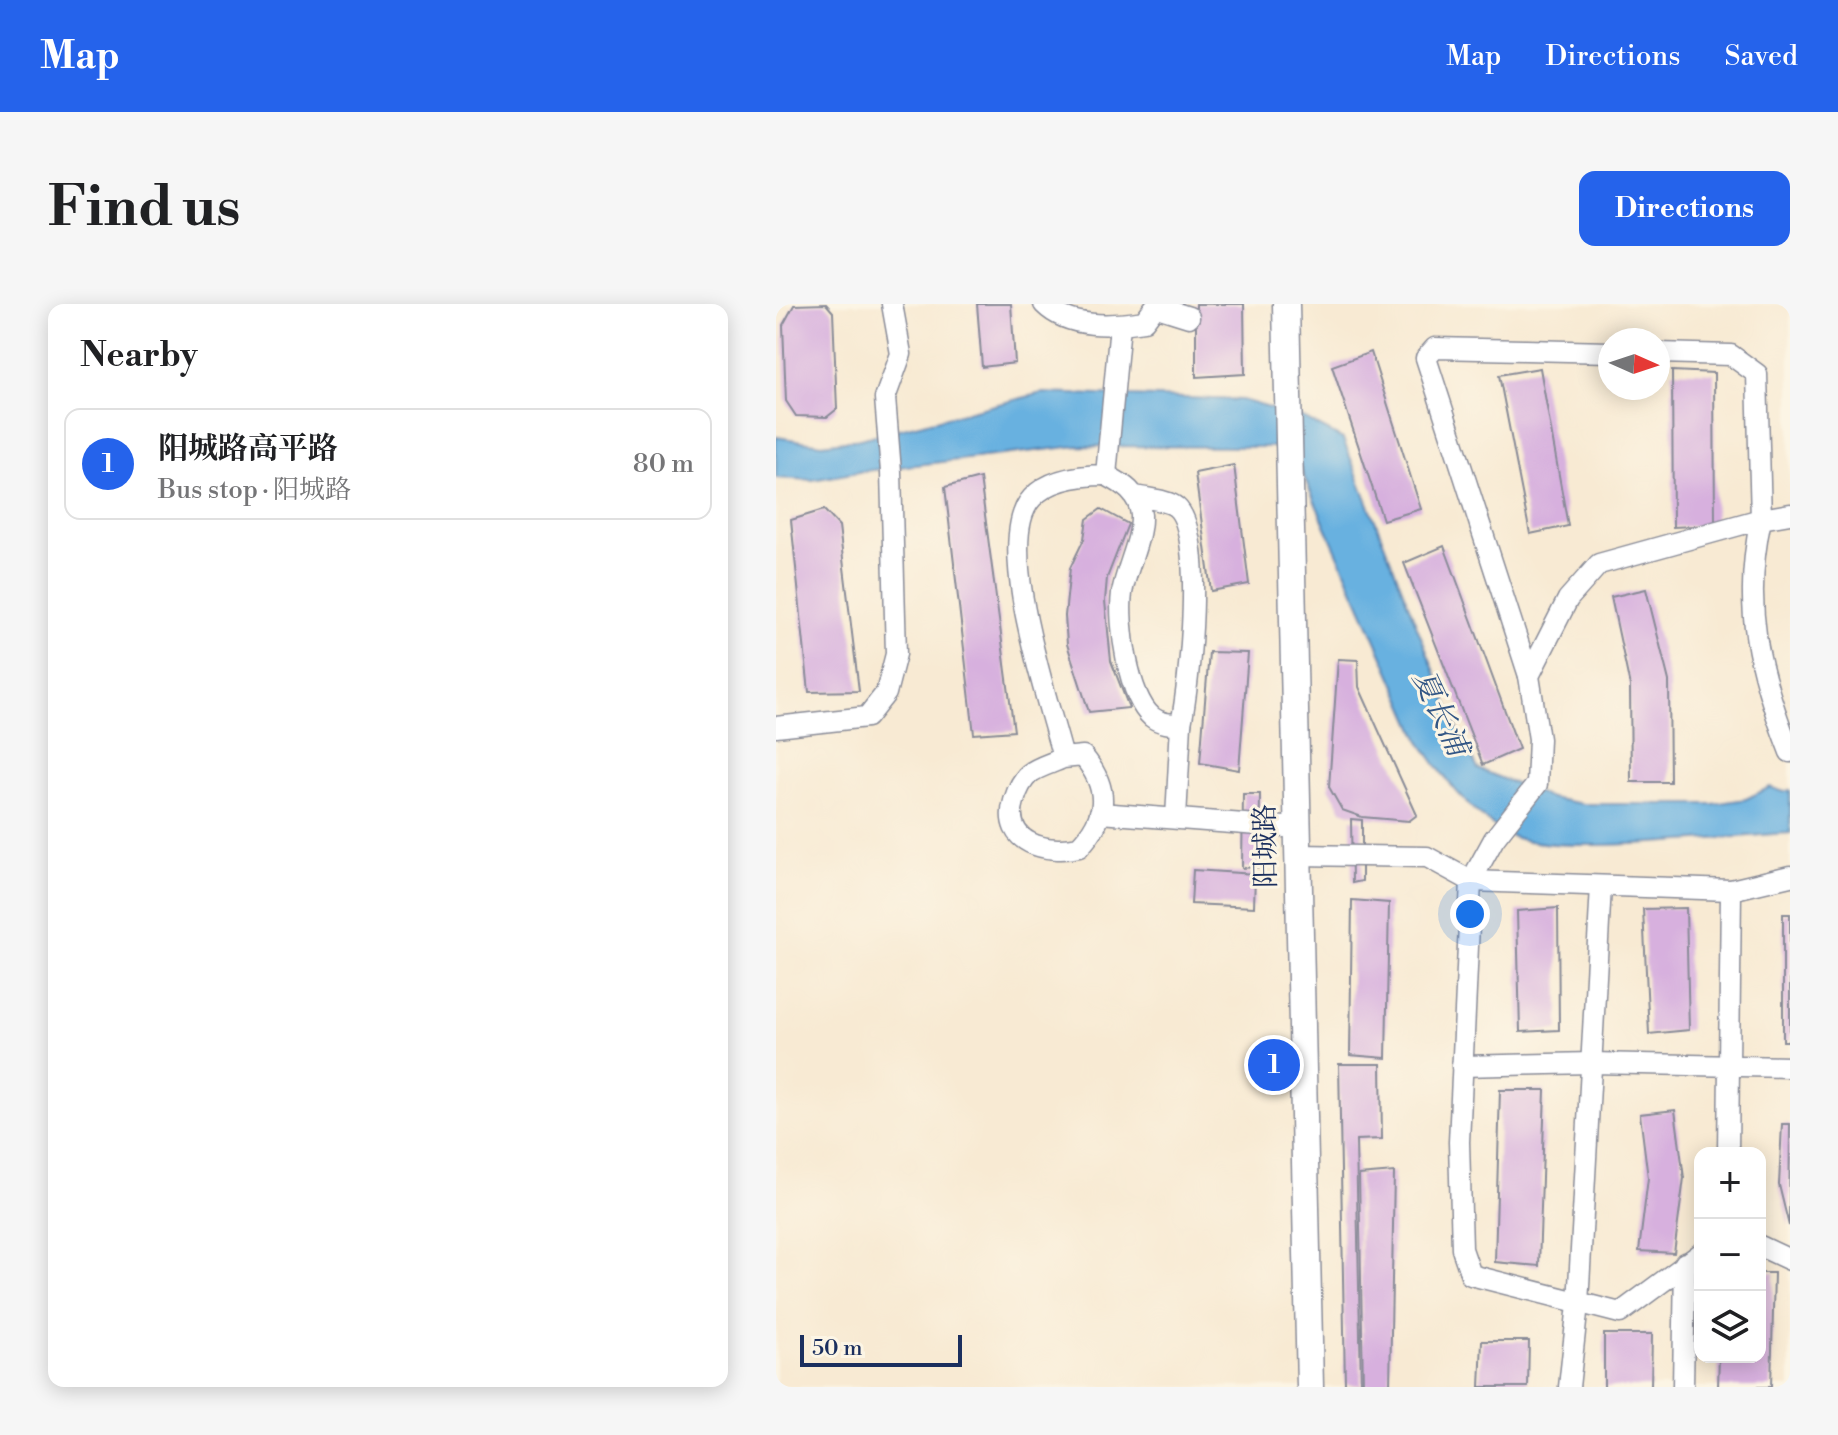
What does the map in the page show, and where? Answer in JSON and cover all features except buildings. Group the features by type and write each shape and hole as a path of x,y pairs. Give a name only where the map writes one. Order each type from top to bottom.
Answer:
{"street":[{"path":"776,727 867,717 886,693 896,654 891,472 885,398 901,354 892,304"},
{"path":"1044,304 1068,318 1120,325 1144,321 1157,305 1189,317"},
{"name":"阳城路","path":"1286,304 1310,1387"},
{"path":"1120,325 1107,466 1136,496 1141,515 1122,596 1129,665 1142,705 1153,718 1167,725 1181,724"},
{"path":"1598,352 1435,348 1426,358 1529,676 1539,739 1537,784 1494,839 1471,881 1459,1142 1462,1249 1471,1275 1620,1313 1693,1258"},
{"path":"1670,353 1731,355 1757,374 1761,519 1751,563 1750,610 1763,669 1790,752"},
{"path":"1063,758 1029,640 1019,522 1033,497 1057,483 1107,466"},
{"path":"1136,496 1174,504 1184,515 1192,541 1192,618 1181,724 1176,818"},
{"path":"1529,676 1568,599 1599,564 1761,519 1790,514"},
{"path":"1083,756 1097,774 1103,802 1096,829 1079,847 1061,851 1029,845 1015,830 1011,810 1017,789 1029,774 1063,758 1083,756"},
{"path":"1100,813 1298,828"},
{"path":"1298,855 1427,857 1471,881 1731,890 1790,876"},
{"path":"1569,1387 1578,1304 1601,886"},
{"path":"1728,1147 1731,890"},
{"path":"1462,1066 1591,1063 1790,1067"},
{"path":"1766,1249 1790,1260"},
{"path":"1683,1387 1693,1258"}],"water":[{"name":"夏长浦","path":"1042,393 1242,400 1301,417 1343,439 1457,728 1478,769 1550,798 1583,804 1713,804 1746,799 1770,787 1784,792 1790,790 1790,833 1601,845 1531,841 1495,827 1459,795 1421,743 1300,468 1274,447 1078,446 812,480 776,478 776,437 822,444 860,439"}],"place":[{"name":"阳城路高平路","path":"1274,1065"}]}
